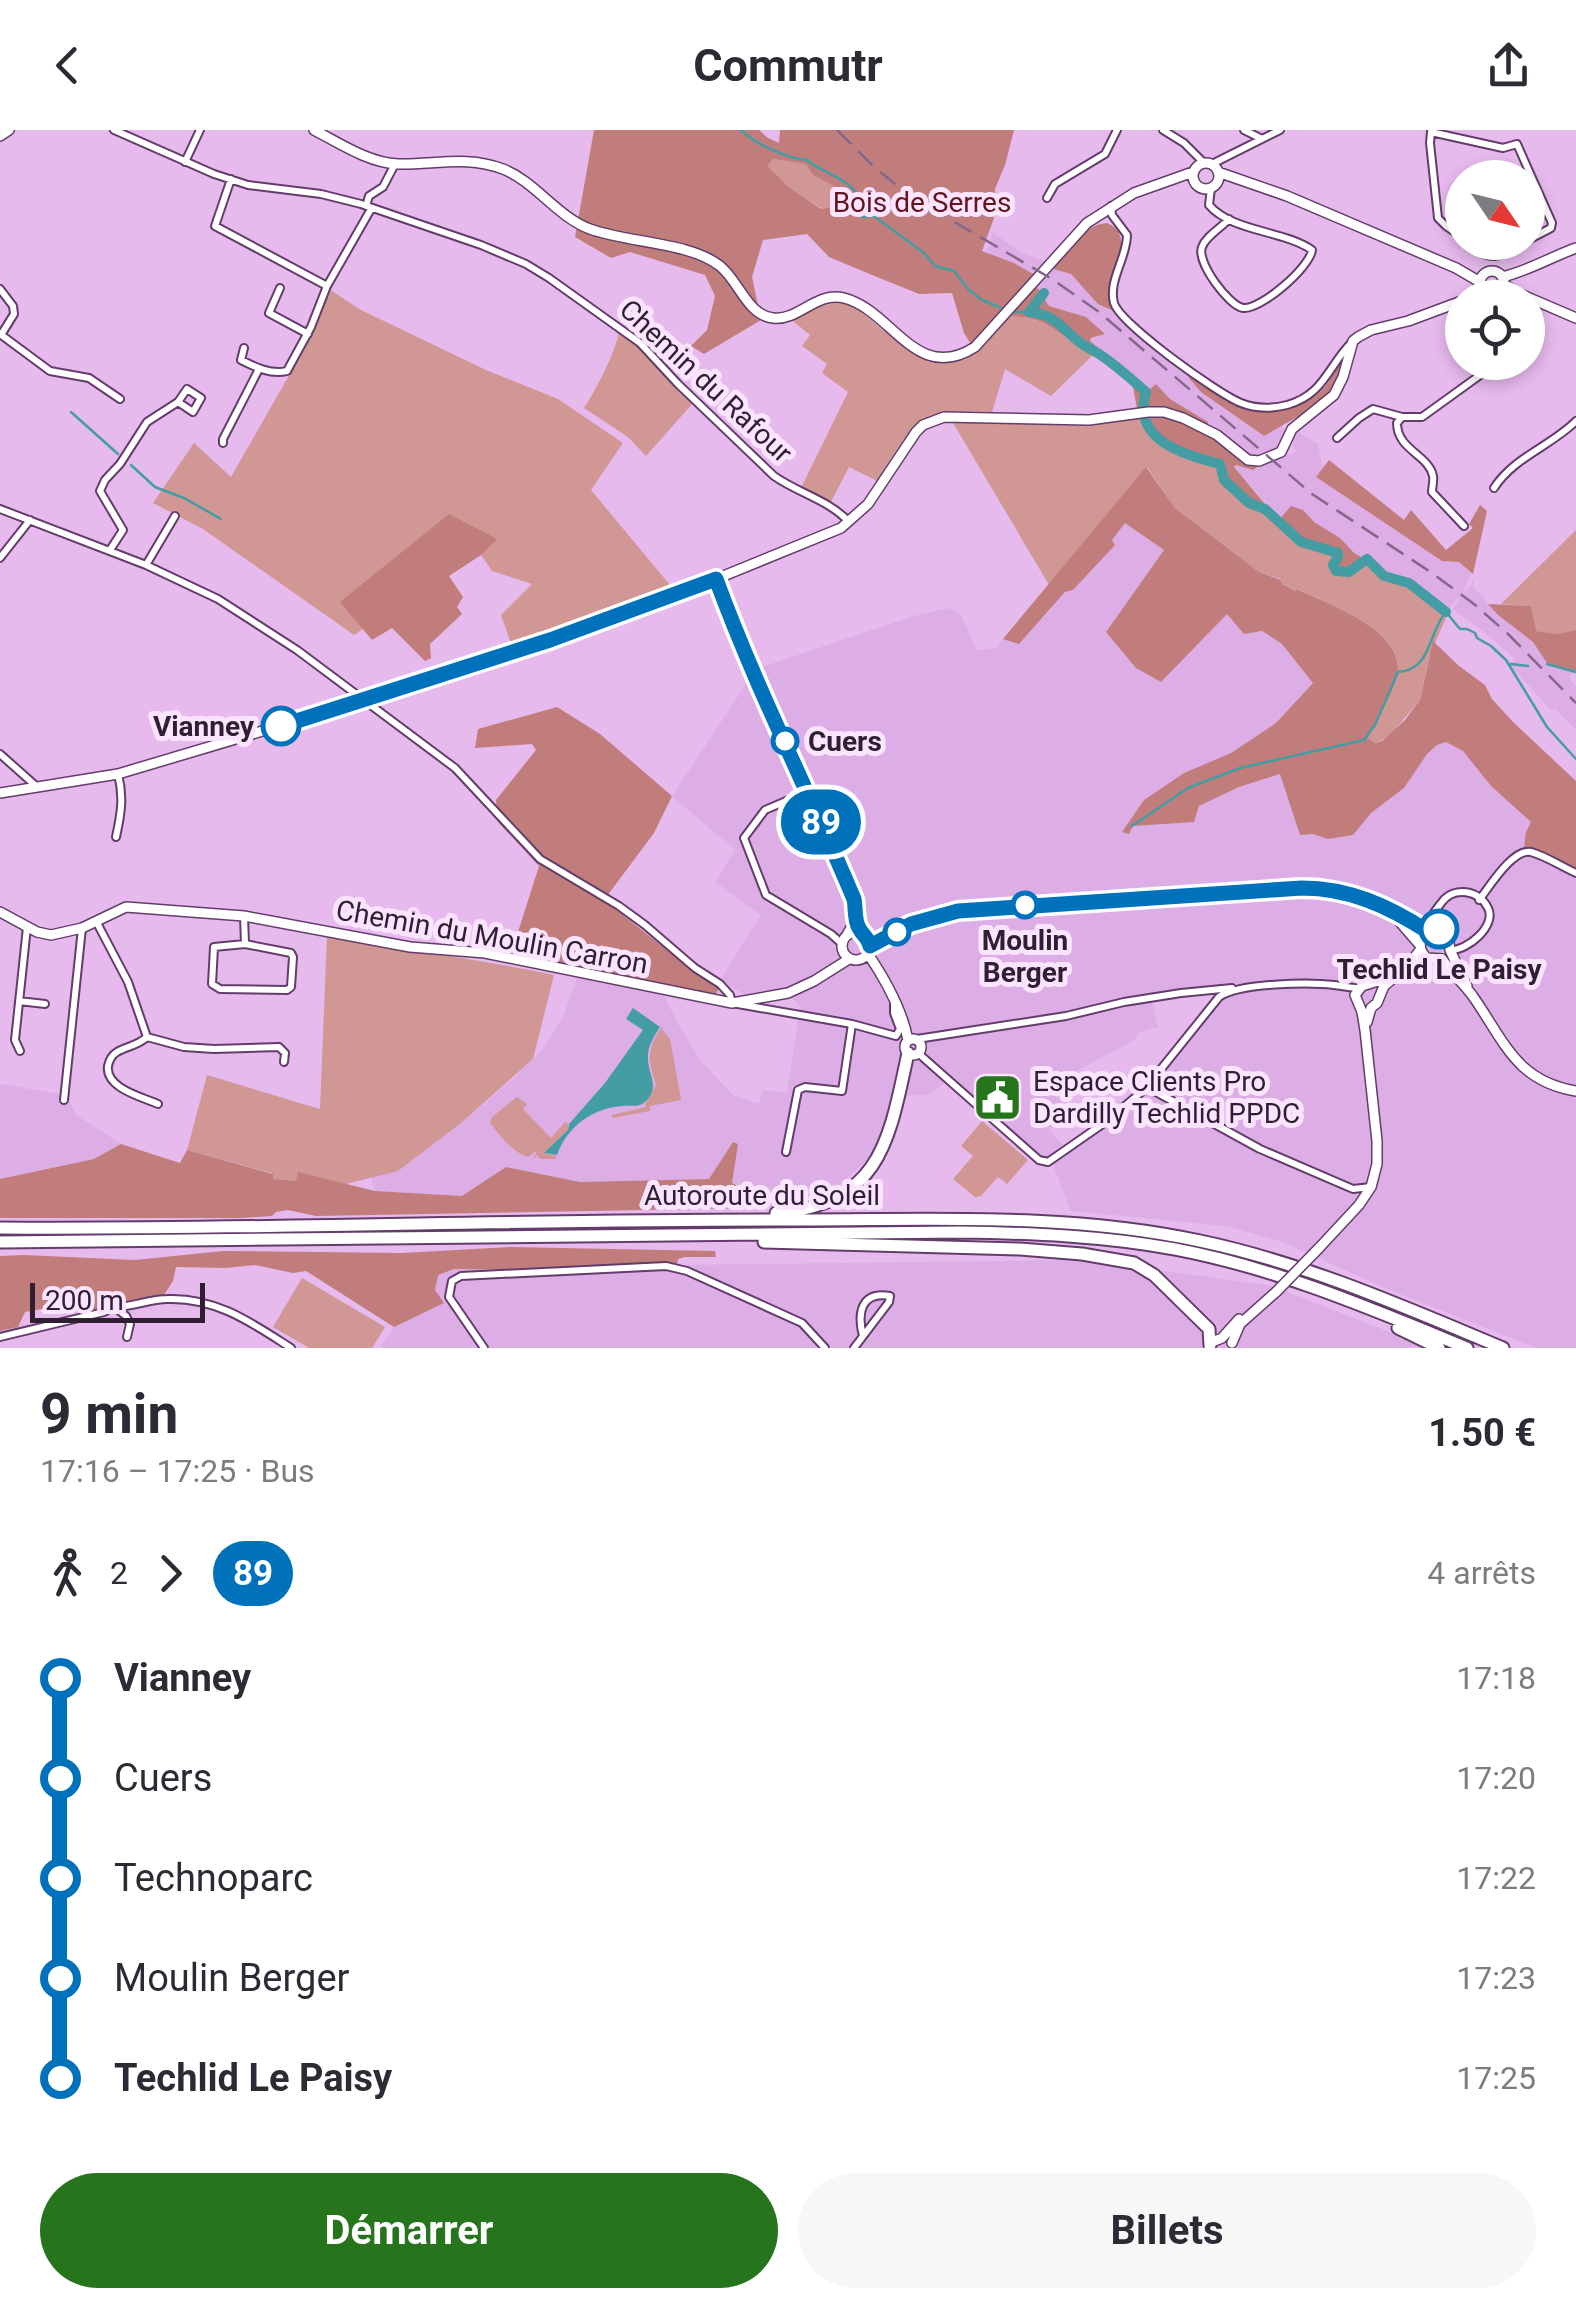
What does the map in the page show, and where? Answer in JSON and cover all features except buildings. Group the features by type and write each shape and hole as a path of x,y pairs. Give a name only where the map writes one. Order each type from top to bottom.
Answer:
{"highway":[{"path":"668,1219 804,1210 852,1188 873,1165 889,1136 913,1045"},
{"name":"Autoroute du Soleil","path":"0,1228 668,1219 1068,1222 1200,1241 1265,1258 1397,1304 1503,1348"},
{"name":"Autoroute du Soleil","path":"0,1242 960,1232 1071,1236 1176,1250 1245,1266 1306,1285 1467,1348"},
{"path":"690,1236 788,1243 1030,1249 1134,1263 1154,1274 1209,1329 1209,1347"},
{"path":"1306,1285 1439,1348"}],"main road":[{"path":"0,136 9,130"},
{"path":"314,130 368,157 396,164 457,160 502,168 588,228 708,258 726,272 757,311 769,318 784,317 820,298 842,298 858,304 913,348 940,357 959,356 975,347 1051,260 1094,218 1134,193 1207,168 1288,196 1482,280"},
{"path":"1206,186 1218,179 1207,168"},
{"path":"1206,186 1193,179 1207,168"},
{"path":"1174,180 1206,186 1245,182"},
{"path":"1508,280 1576,248"},
{"path":"1545,305 1576,318"},
{"path":"0,792 118,774 550,640 716,579 831,533 849,522 868,504 912,436 932,421 954,416 1089,420 1164,412 1220,437 1248,460 1262,460 1280,452 1292,429 1336,393 1353,342 1371,330 1408,322 1445,308"},
{"path":"716,579 739,640 854,899 856,919 867,950 913,1045"},
{"path":"845,945 867,950 911,924 976,908 1288,888 1332,889 1444,931 1470,993"},
{"name":"Chemin du Moulin Carron","path":"0,912 52,935 136,907 244,916 410,948 485,954 732,1003"},
{"path":"1388,908 1422,951 1442,959 1524,1070 1552,1085 1576,1091"},
{"path":"732,1003 788,993 814,981 831,969 856,919"},
{"path":"1361,995 1409,965 1422,951 1423,935 1428,928"},
{"path":"845,945 860,932"},
{"path":"1442,959 1450,950"},
{"path":"1365,1030 1371,1008 1394,976"},
{"path":"1361,995 1376,989 1379,996"},
{"path":"1361,995 1371,1008"},
{"path":"1209,1347 1216,1340 1229,1343 1234,1323 1276,1292 1360,1205 1371,1187 1378,1153 1361,995"}],"street":[{"name":"Chemin du Rafour","path":"114,130 232,180 320,194 480,245 526,264 640,343 774,476 790,488 836,509 849,522"},
{"path":"186,162 200,130"},
{"path":"1047,198 1055,184 1105,154 1118,130"},
{"path":"1163,130 1184,143 1207,168 1280,130"},
{"path":"1244,130 1264,140"},
{"path":"1445,225 1438,218 1431,131 1503,148 1517,144 1524,160"},
{"path":"244,348 240,360 259,368 287,371 369,208 369,196 383,187 396,164"},
{"path":"232,180 215,226 327,286"},
{"path":"1206,186 1209,206 1220,216 1229,219 1297,242 1313,254 1284,285 1250,307 1240,307 1210,276 1200,259 1202,247 1229,219"},
{"path":"1111,206 1112,215 1127,236 1114,289 1120,314 1227,396 1254,407 1270,408 1306,398 1353,342"},
{"path":"1545,206 1552,222 1545,231"},
{"path":"1094,218 1120,225"},
{"path":"280,288 269,313 308,334"},
{"path":"0,289 13,306 14,314 0,335 50,371 89,378 120,399"},
{"path":"223,444 259,368"},
{"path":"1337,438 1373,409 1402,417 1422,417 1473,380"},
{"path":"110,550 123,530 100,491 104,480 120,464 146,422 178,402"},
{"path":"1402,417 1397,423 1399,436 1431,470 1432,492 1464,526"},
{"path":"1494,488 1502,477 1576,421"},
{"path":"0,509 110,550 218,599 297,650 455,768 540,859 618,906 708,976 748,1001"},
{"path":"146,565 175,516"},
{"path":"0,558 30,520"},
{"path":"0,754 37,787"},
{"path":"116,837 122,808 118,774"},
{"path":"807,792 766,810 744,838 766,895 845,945"},
{"path":"1480,900 1520,852 1534,854 1576,873"},
{"path":"1428,928 1443,900 1456,891 1462,890 1480,900 1490,912 1488,920 1471,945 1450,950"},
{"path":"244,916 245,944"},
{"path":"96,921 128,982 146,1037"},
{"path":"20,1051 15,1040 27,927"},
{"path":"64,1100 82,928"},
{"path":"245,944 292,953 291,987 220,989 212,984 214,947 245,944"},
{"path":"1458,963 1458,954 1464,948"},
{"path":"720,984 732,1003"},
{"path":"913,1045 1124,1002 1214,989 1334,984 1361,995"},
{"path":"913,1045 994,1121 1044,1162 1052,1161 1147,1087 1217,1000 1240,988"},
{"path":"1214,989 1218,992 1217,1000"},
{"path":"788,993 789,1011"},
{"path":"19,1001 45,1004"},
{"name":"Chemin du Moulin Carron","path":"732,1003 789,1011 894,1036 900,1029 894,1004"},
{"path":"786,1152 798,1090 805,1086 842,1091 852,1024"},
{"path":"146,1037 184,1047 280,1047 285,1053 284,1062"},
{"path":"146,1037 116,1052 109,1060 108,1071 118,1086 158,1104"},
{"path":"1147,1087 1260,1149 1353,1189 1371,1187"},
{"path":"1353,1189 1360,1205"},
{"path":"484,1348 449,1297 452,1281 461,1276 666,1266 678,1267 802,1323 826,1348"},
{"path":"854,1348 889,1302 890,1296 876,1296 865,1302 860,1310 863,1336"},
{"path":"0,1336 112,1307 166,1298 210,1302 292,1348"},
{"path":"116,1308 130,1324 127,1337"}],"shaded area":[{"path":"773,159 807,164 813,175 846,192 842,205 822,209 789,187 766,166"},
{"path":"992,232 1024,254 1045,261 1041,269 1071,274 1098,303 1114,311 1130,328 1191,374 1189,378 1201,392 1263,436 1281,426 1286,432 1272,452 1296,452 1290,441 1292,432 1298,432 1318,444 1323,469 1317,477 1442,561 1459,562 1471,573 1463,592 1475,576 1473,586 1498,615 1533,642 1547,663 1576,671 1568,677 1576,687 1576,730 1555,709 1552,711 1508,663 1515,659 1454,610 1450,613 1460,599 1447,611 1407,579 1382,571 1369,558 1354,553 1303,510 1291,506 1280,519 1234,467 1255,469 1261,465 1207,421 1170,399 1156,384 1147,394 1143,385 1089,341 1103,334 1086,317 1049,306 1034,286 987,252"},
{"path":"329,289 361,310 486,370 558,399 623,443 591,490 675,591 513,649 501,615 532,584 492,571 481,555 496,539 354,635 203,529 153,503 194,443 231,477 311,337"},
{"path":"853,305 901,345 929,362 965,359 1012,316 1047,325 1094,354 1051,396 1005,369 992,412 932,416 910,432 877,481 849,467 831,502 801,488 848,392 822,373 827,364 802,346 810,335 793,321 816,307"},
{"path":"619,326 694,402 646,456 628,437 584,408 611,356"},
{"path":"949,416 1144,416 1165,443 1220,464 1224,480 1251,505 1265,509 1305,543 1338,553 1353,570 1367,559 1384,576 1409,583 1448,613 1429,657 1420,700 1391,734 1377,743 1366,738 1397,677 1395,653 1387,641 1360,620 1282,584 1281,579 1259,572 1175,508 1147,467 1049,585"},
{"path":"1125,522 1164,550 1106,632 1161,682 1227,613 1283,644 1313,683 1276,723 1231,753 1184,773 1144,800 1132,826 1194,822 1199,806 1281,774 1312,834 1328,839 1353,835 1371,813 1404,788 1426,754 1446,742 1462,750 1491,786 1532,823 1524,847 1576,873 1576,1348 1537,1348 1387,1289 1280,1241 1225,1226 1071,1211 1052,1162 1045,1163 945,1083 929,1095 893,1096 882,1133 867,1160 833,1191 802,1203 756,1208 757,1195 731,1184 738,1144 709,1179 580,1182 506,1167 463,1196 375,1191 371,1177 398,1171 461,1123 544,1048 563,1017 578,976 663,993 701,1061 733,1095 759,1104 763,1090 787,1093 800,1007 788,993 744,994 720,980 761,915 715,882 735,850 672,796 756,669 948,608 961,615 977,650 996,648 1003,639 1019,644 1115,545 1112,540","holes":["1208,993 1219,997 1145,1089 1068,1150 1049,1130 1069,1111 1047,1087 1136,1039 1137,1033 1158,1027 1152,1002"]},
{"path":"1576,530 1576,630 1557,634 1535,631 1531,606 1501,604"},
{"path":"327,936 554,975 533,1059 461,1123 398,1171 346,1184 299,1173 297,1181 272,1179 272,1173 187,1150 207,1075 320,1109"},
{"path":"633,1008 660,1027 648,1052 653,1085 650,1095 641,1105 591,1115 567,1136 557,1155 544,1153 568,1130 643,1030 626,1019"},
{"path":"661,1028 670,1039 681,1100 612,1118 646,1107 656,1085 651,1050"},
{"path":"0,1084 60,1094 68,1098 76,1115 121,1144 94,1159 0,1179"},
{"path":"517,1097 527,1104 523,1109 551,1138 565,1122 568,1124 568,1130 544,1153 556,1159 540,1159 537,1155 534,1159 537,1150 528,1157 522,1155 490,1123"},
{"path":"982,1121 1028,1160 1007,1184 998,1177 976,1198 953,1179 973,1156 961,1146"},
{"path":"1085,1260 1272,1286 1430,1348 380,1348 394,1327 443,1303 435,1290 438,1274 454,1269"},
{"path":"302,1278 385,1327 372,1348 309,1348 273,1327"}],"green space":[{"name":"Bois de Serres","path":"594,130 759,130 779,143 780,130 1014,130 995,189 994,218 982,251 1040,278 1034,286 1046,295 1049,306 1086,317 1105,334 1090,341 1147,392 1156,384 1170,399 1208,422 1208,430 1261,464 1253,470 1234,467 1275,516 1236,492 1221,477 1220,464 1184,453 1163,441 1154,433 1144,411 1137,409 1133,387 1043,323 1012,316 975,351 964,333 952,293 919,294 872,275 829,257 807,234 763,240 752,277 761,320 704,354 691,346 707,330 715,296 705,275 630,252 611,258 575,237","holes":["773,159 806,164 813,175 845,192 842,205 821,209 767,166"]},
{"path":"1107,223 1121,240 1110,283 1114,311 1098,304 1071,274 1050,268 1082,234"},
{"path":"1346,352 1333,391 1318,405 1264,436 1201,392 1189,378 1191,374 1214,391 1251,409 1277,411 1303,403 1320,392"},
{"path":"1329,460 1404,520 1411,510 1446,550 1473,528 1469,524 1480,505 1487,511 1473,574 1459,562 1442,561 1316,477"},
{"path":"1146,467 1175,508 1259,572 1363,622 1390,645 1397,659 1397,675 1367,738 1376,743 1382,741 1420,700 1433,641 1485,685 1513,722 1576,781 1576,873 1524,847 1531,822 1491,786 1463,751 1446,742 1427,754 1404,788 1371,813 1353,835 1328,839 1300,835 1280,774 1199,806 1194,822 1133,826 1129,834 1122,832 1144,800 1184,773 1231,753 1276,723 1313,683 1282,644 1262,631 1244,634 1227,614 1161,682 1136,668 1106,632 1164,550 1125,523 1112,540 1115,545 1073,590 1065,592 1019,644 1003,639"},
{"path":"1291,506 1303,510 1365,559 1349,572 1336,571 1333,565 1337,553 1301,542 1279,520"},
{"path":"449,514 497,539 449,576 463,597 457,607 462,614 430,644 431,658 425,661 392,628 372,640 340,602"},
{"path":"1488,604 1531,606 1536,631 1557,634 1576,630 1576,671 1547,663 1533,642"},
{"path":"557,707 600,734 672,796 654,833 604,900 719,987 715,997 511,954 539,866 497,821 496,800 536,750 532,744 475,748 478,729"},
{"path":"733,1142 738,1144 732,1183 757,1195 756,1208 316,1216 288,1210 272,1216 241,1218 0,1218 0,1179 94,1159 121,1144 180,1163 187,1150 273,1174 273,1179 296,1181 298,1172 375,1191 462,1196 506,1167 580,1182 709,1179"},
{"path":"511,1247 715,1251 716,1257 685,1257 678,1259 677,1265 454,1269 438,1275 435,1290 444,1303 394,1327 306,1271 293,1273 255,1265 176,1267 164,1295 91,1310 87,1301 25,1312 18,1327 0,1331 0,1256 135,1260 223,1251 402,1253"}],"waterway":[{"path":"741,130 763,146 807,160 844,182 857,193 863,217 874,216 924,253 935,266 954,271 982,300 1006,310"},
{"path":"1029,312 1044,293"},
{"path":"1014,312 1029,312"},
{"path":"1029,312 1053,319 1146,392 1146,422 1164,443 1220,464 1224,480 1249,503 1265,509 1301,542 1338,553 1333,565 1336,571 1349,572 1367,559 1384,576 1409,583 1446,612"},
{"path":"71,412 118,454"},
{"path":"131,465 155,487 221,519"},
{"path":"1132,826 1188,788 1240,768 1364,740 1375,725 1398,672 1417,665 1446,612 1460,629 1475,633 1506,660 1547,727 1576,759"},
{"path":"1511,664 1528,666"},
{"path":"1547,664 1576,672"}],"railway":[{"path":"837,130 910,196 1052,279 1099,312 1312,494 1474,604 1576,703"}],"bus line":[{"name":"89","path":"281,726 550,640 716,579 739,640 854,899 857,925 870,946 911,924 976,908 1302,888 1356,895 1400,913 1427,931 1439,929"}],"place":[{"name":"Vianney","path":"281,726"},
{"name":"Cuers","path":"785,741"},
{"name":"Moulin Berger","path":"1025,905"},
{"name":"Techlid Le Paisy","path":"1439,929"},
{"name":"Espace Clients Pro Dardilly Techlid PPDC","path":"998,1097"}]}
